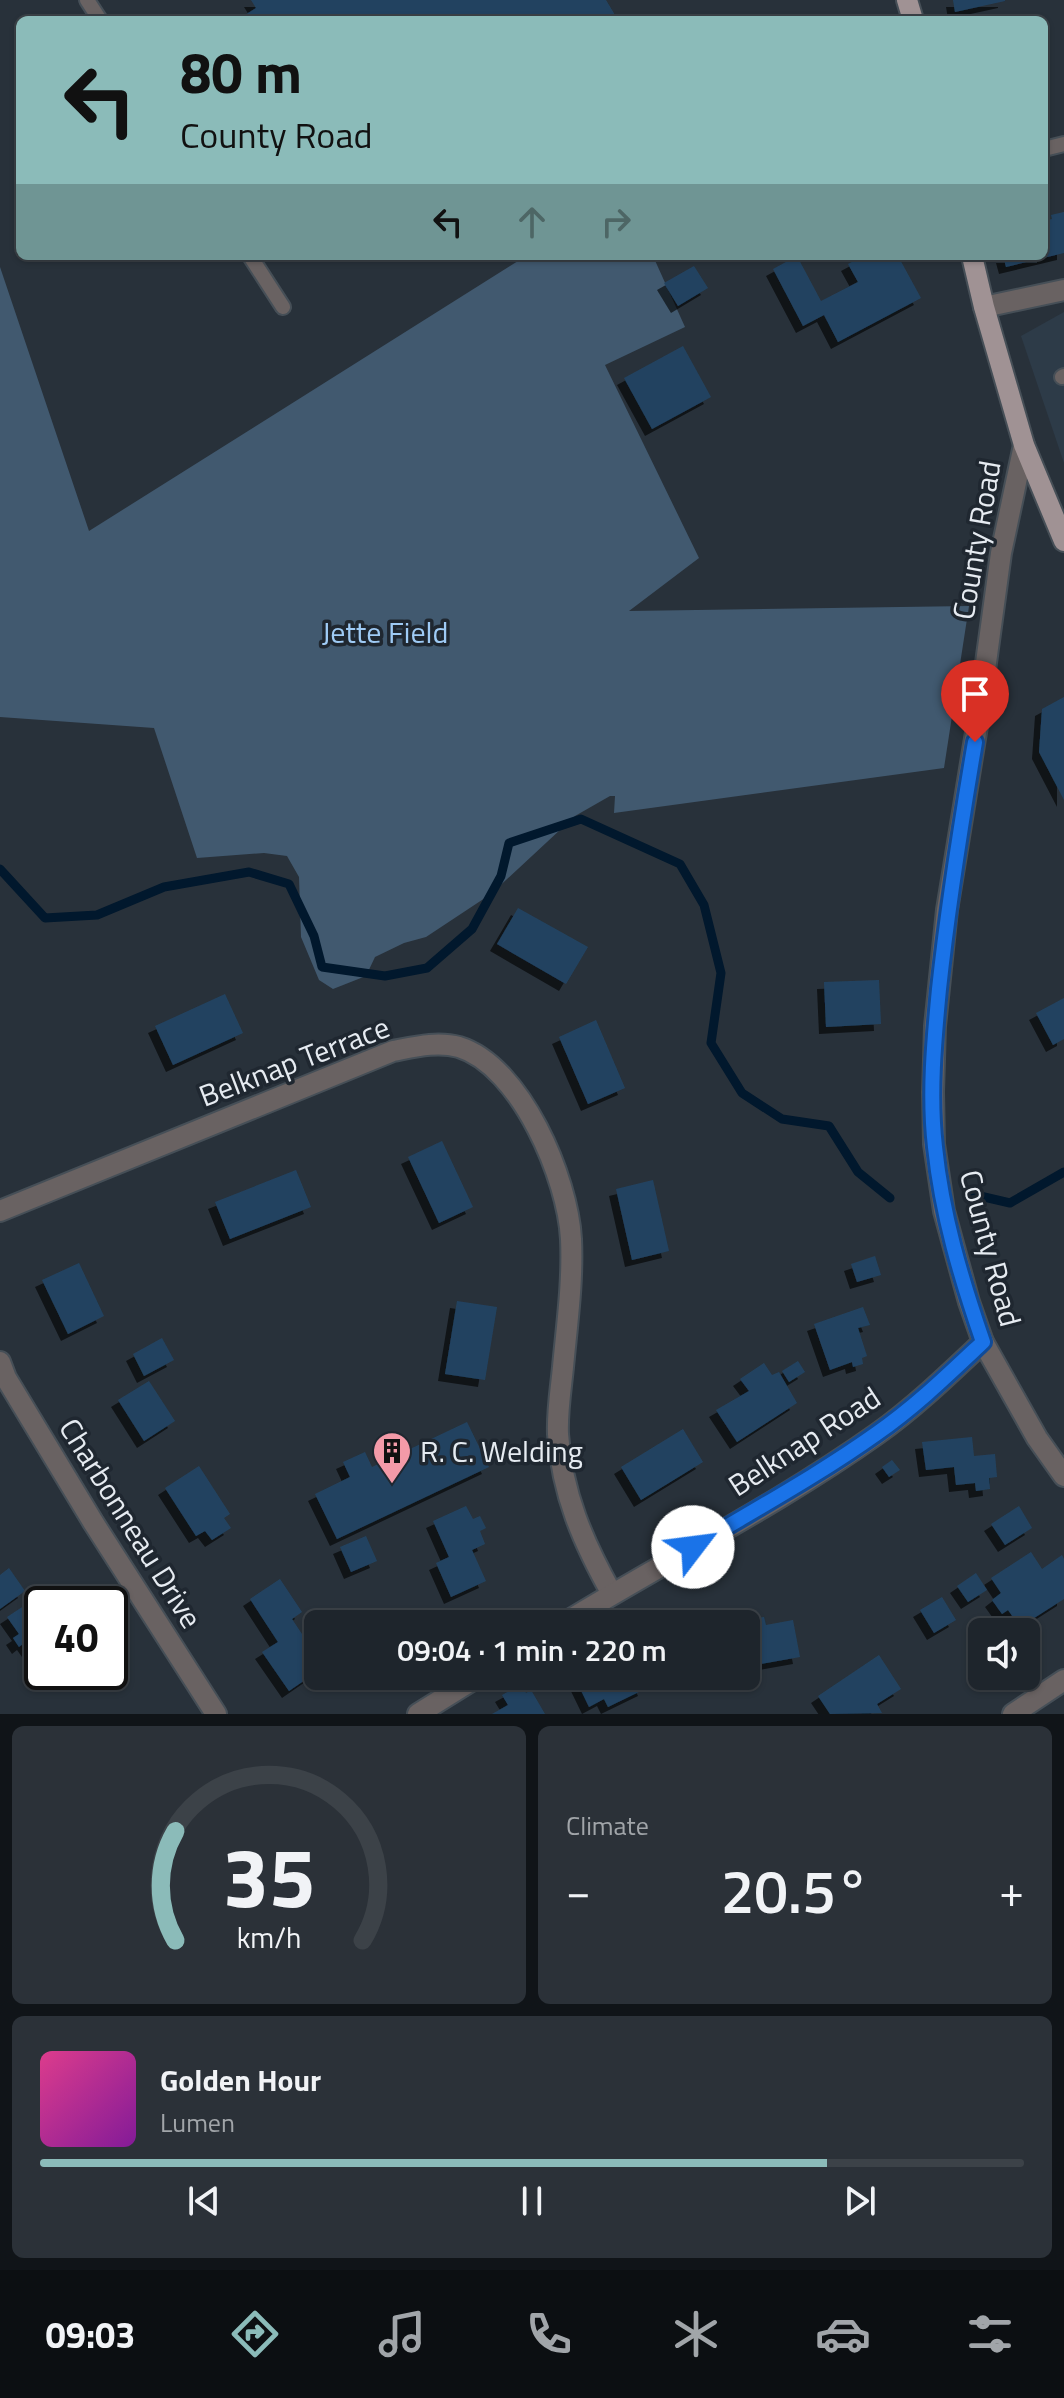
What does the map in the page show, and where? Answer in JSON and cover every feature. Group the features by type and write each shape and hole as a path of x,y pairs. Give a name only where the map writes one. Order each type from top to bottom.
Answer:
{"main road":[{"path":"973,260 1024,445 1064,541"}],"street":[{"path":"984,307 1064,290"},
{"name":"County Road","path":"1024,445 1001,553 947,910 935,1026 934,1144 944,1211 983,1342 1037,1438 1064,1476"},
{"name":"Belknap Terrace","path":"0,1211 393,1051 426,1044 458,1047 487,1061 510,1085 528,1112 543,1141 565,1204 571,1237 571,1294 558,1431 572,1511 586,1548 612,1594"},
{"name":"Belknap Road","path":"586,1610 801,1484 878,1433 983,1342"},
{"name":"Charbonneau Drive","path":"0,1362 6,1378 93,1522 216,1714"},
{"path":"1013,1714 1064,1680"},
{"path":"418,1714 457,1690"}],"lane":[{"path":"253,260 283,307"}],"shaded area":[{"path":"1064,312 1064,463 1021,336"}],"green space":[{"name":"Jette Field","path":"520,260 655,260 685,327 605,365 699,558 629,611 969,606 944,768 614,813 615,796 610,796 575,816 491,894 426,937 404,943 375,957 366,976 333,989 319,980 301,937 299,877 287,856 264,853 197,858 154,728 0,717 0,267 89,531"}],"building":[{"path":"251,0 606,0 616,16 243,16 256,8"},
{"path":"953,0 1005,0 1005,1 955,12"},
{"path":"1064,212 1064,253 1048,257 1048,220 1052,219 1051,215"},
{"path":"790,260 799,260 821,301 858,282 848,264 856,260 900,260 921,298 838,342 824,315 803,326 773,269"},
{"path":"1004,260 1035,260 1006,267"},
{"path":"694,266 708,288 678,306 664,283"},
{"path":"683,346 711,397 652,429 624,378"},
{"path":"1064,697 1064,800 1039,752 1042,709"},
{"path":"518,908 588,947 566,984 497,944"},
{"path":"879,980 881,1024 826,1027 824,982"},
{"path":"225,994 243,1033 173,1065 155,1026"},
{"path":"1064,998 1064,1039 1053,1045 1036,1013"},
{"path":"596,1020 625,1088 588,1104 559,1037"},
{"path":"442,1141 473,1207 439,1223 408,1157"},
{"path":"296,1170 311,1207 230,1239 215,1202"},
{"path":"653,1180 669,1251 632,1260 616,1189"},
{"path":"875,1256 881,1275 857,1282 851,1264"},
{"path":"79,1263 104,1316 68,1334 42,1280"},
{"path":"457,1301 497,1307 485,1380 445,1374"},
{"path":"863,1307 870,1325 858,1328 867,1356 862,1358 863,1364 853,1367 852,1362 830,1370 814,1324"},
{"path":"162,1338 174,1360 144,1376 133,1354"},
{"path":"798,1361 805,1372 789,1382 782,1371"},
{"path":"764,1363 772,1375 779,1372 797,1403 737,1442 716,1410 749,1391 740,1379"},
{"path":"149,1381 175,1421 144,1441 118,1400"},
{"name":"R. C. Welding","path":"467,1422 489,1467 337,1539 315,1494 350,1477 343,1462 365,1452 372,1467"},
{"path":"683,1429 703,1462 641,1500 621,1467"},
{"path":"972,1437 974,1456 995,1454 997,1477 989,1478 990,1489 976,1491 975,1483 956,1485 954,1467 926,1470 922,1442"},
{"path":"892,1460 900,1470 889,1477 882,1467"},
{"path":"199,1466 230,1514 224,1518 231,1528 212,1540 205,1531 196,1536 165,1488"},
{"path":"466,1506 473,1519 480,1516 486,1528 480,1531 485,1544 472,1550 486,1581 451,1597 436,1563 449,1557 433,1521"},
{"path":"1019,1506 1032,1528 1005,1545 991,1524"},
{"path":"366,1536 377,1561 351,1572 340,1547"},
{"path":"1031,1552 1042,1569 1062,1555 1064,1599 1034,1618 1014,1618 1008,1610 1002,1614 992,1600 1001,1593 991,1578"},
{"path":"9,1568 24,1592 0,1609 0,1575"},
{"path":"976,1573 987,1590 968,1602 957,1586"},
{"path":"280,1579 302,1612 292,1619 304,1637 304,1681 289,1691 262,1652 278,1642 250,1599"},
{"path":"942,1597 956,1620 934,1633 920,1610"},
{"path":"24,1606 24,1643 19,1647 13,1638 19,1634 7,1617"},
{"path":"764,1617 766,1625 793,1620 800,1657 760,1664 760,1618"},
{"path":"879,1655 901,1689 877,1704 882,1713 830,1714 818,1696"},
{"path":"511,1690 525,1690 526,1693 531,1690 545,1714 492,1714 508,1705 502,1695"},
{"path":"581,1690 643,1690 608,1707 604,1699 589,1707"}],"waterway":[{"path":"0,869 45,918 97,915 164,887 249,872 289,884 314,936 322,967 385,976 427,968 472,929 501,876 509,843 581,819 680,864 704,905 721,973 711,1043 742,1093 782,1119 829,1126 858,1172 890,1198"},
{"path":"967,1193 1010,1203 1064,1172"}],"place":[{"name":"R. C. Welding","path":"392,1485"}],"route":[{"path":"693,1547 801,1484 878,1433 983,1342 944,1211 934,1144 933,1092 935,1026 947,910 975,742"}]}
